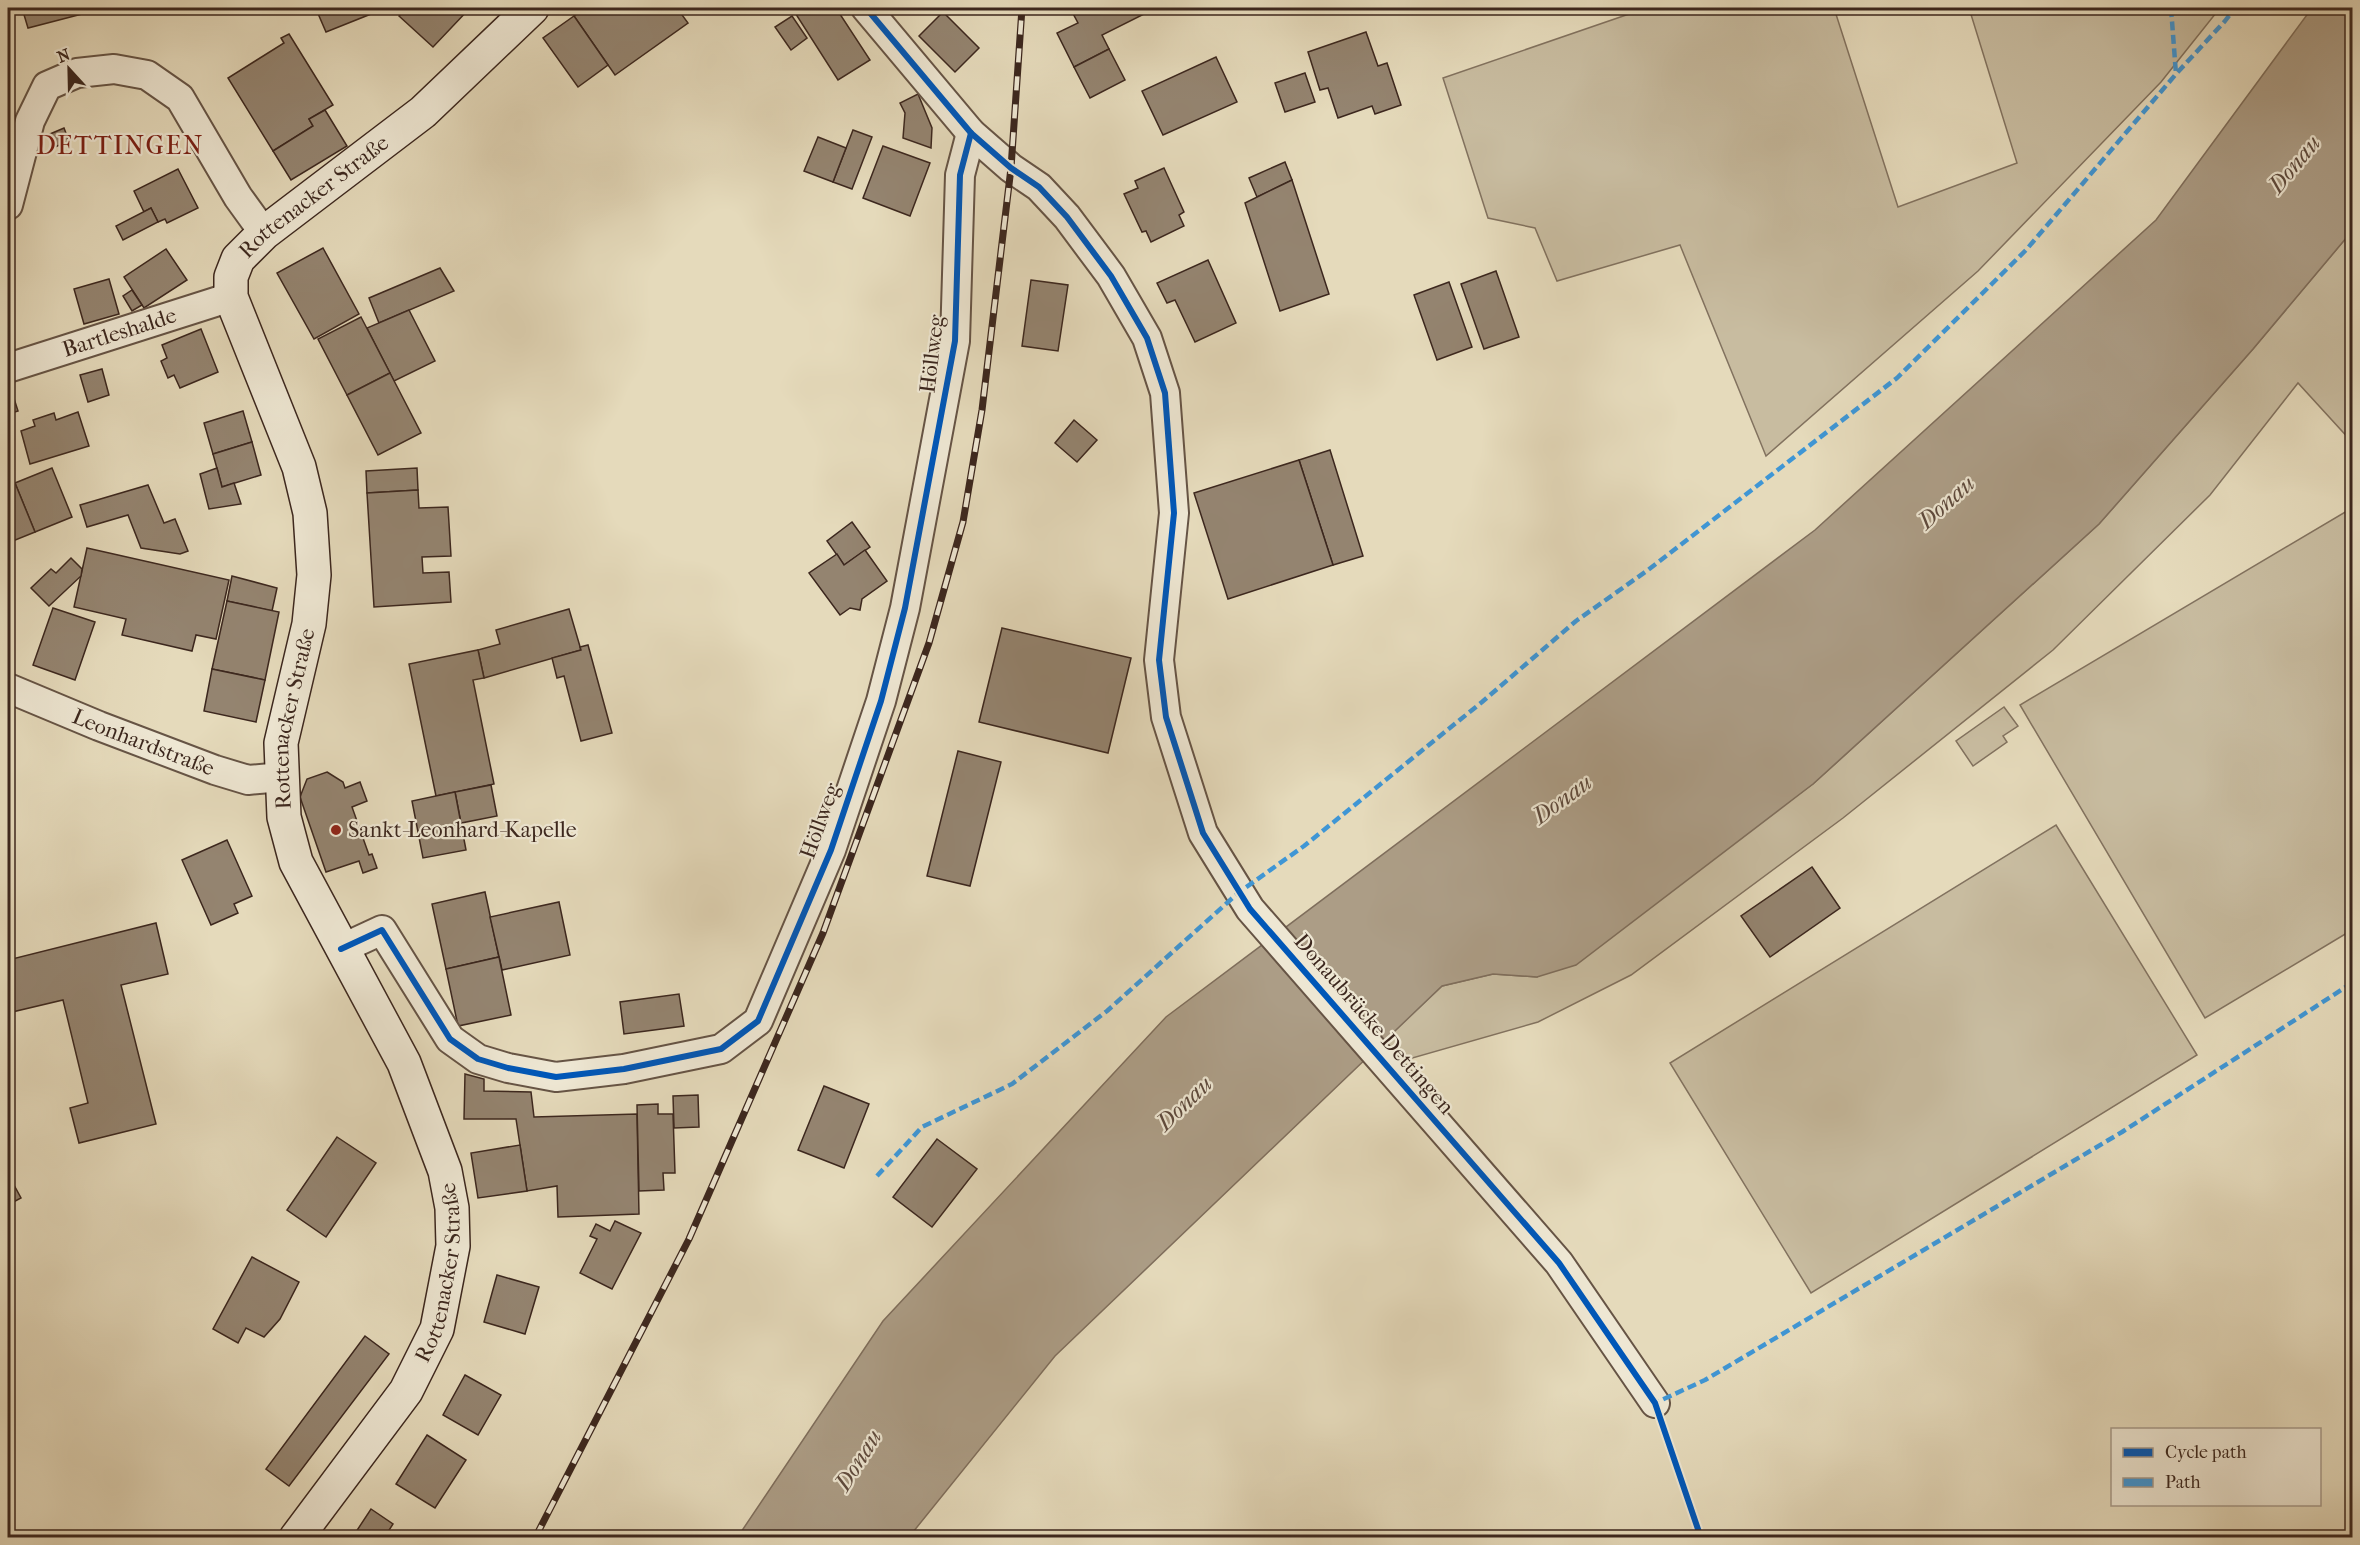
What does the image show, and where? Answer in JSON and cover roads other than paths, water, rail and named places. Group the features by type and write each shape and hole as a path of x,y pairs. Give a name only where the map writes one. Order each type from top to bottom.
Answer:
{"main road":[{"name":"Rottenacker Straße","path":"296,1538 406,1391 437,1329 453,1246 452,1208 441,1160 404,1064 296,862 284,817 281,743 309,624 314,575 310,513 299,467 231,297 231,278 238,259 264,233 423,112 532,8"}],"street":[{"path":"866,8 971,133"},
{"path":"8,205 30,121 47,86 77,72 114,69 147,75 180,98 238,197 264,233"},
{"name":"Donaubrücke Dettingen","path":"971,133 1011,168 1040,187 1068,217 1111,276 1147,338 1165,393 1174,513 1159,660 1166,717 1203,833 1250,909 1559,1263 1655,1403"},
{"name":"Höllweg","path":"341,949 382,930 450,1038 478,1059 556,1077 624,1069 721,1049 758,1021 831,850 881,701 905,608 955,341 960,175 971,133"},
{"name":"Bartleshalde","path":"8,368 231,297"},
{"name":"Leonhardstraße","path":"8,688 99,726 215,770 248,780 282,777"}],"water":[{"name":"Donau","path":"2312,8 2352,8 2352,231 2253,349 2099,524 1813,784 1576,965 1537,977 1493,974 1442,986 1055,1356 909,1537 737,1538 883,1321 1166,1017 1815,530 2156,220"}],"railway":[{"path":"535,1538 689,1239 823,933 929,643 963,522 982,410 1011,168 1022,8"}],"place":[{"name":"Sankt-Leonhard-Kapelle","path":"336,830"}],"district":[{"name":"DETTINGEN","path":"120,145"}]}
